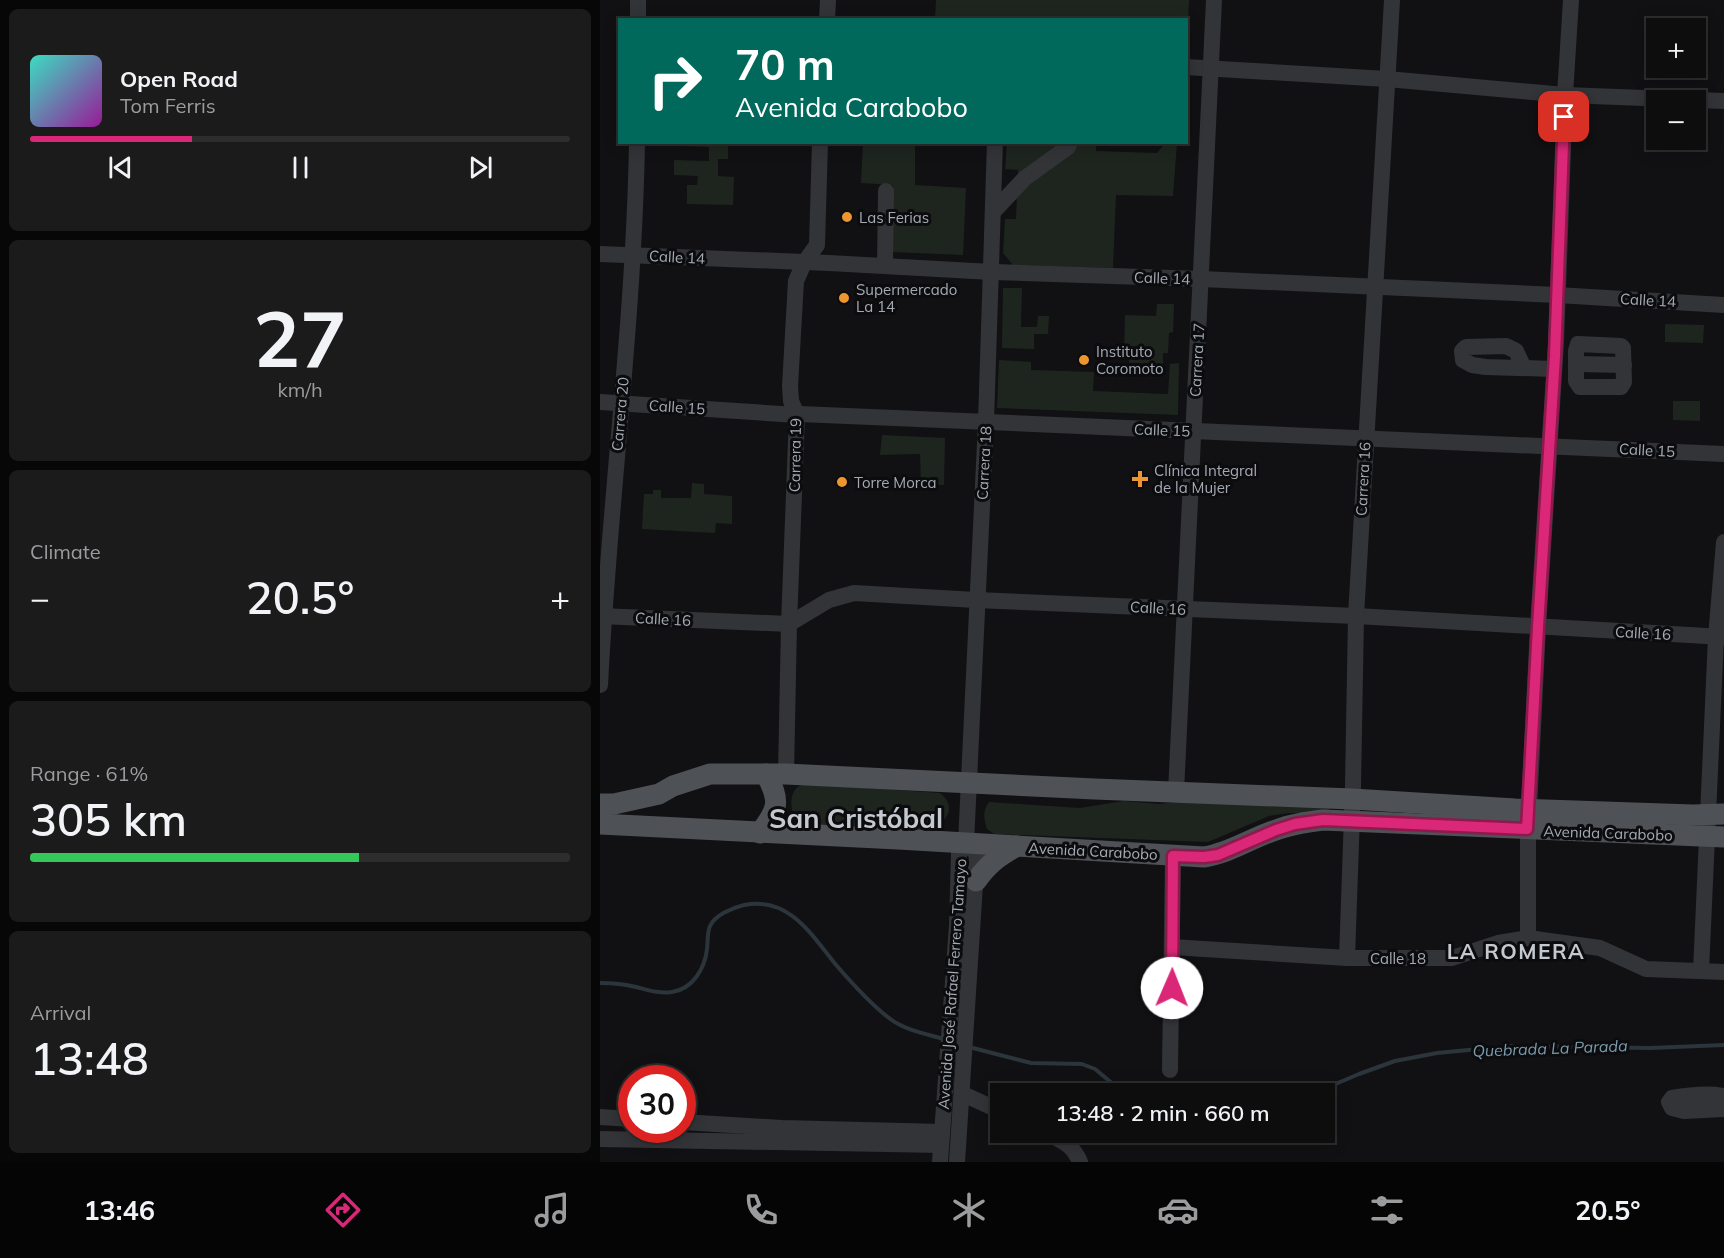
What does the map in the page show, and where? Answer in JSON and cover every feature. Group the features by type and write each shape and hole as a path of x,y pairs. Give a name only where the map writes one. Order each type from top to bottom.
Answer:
{"main road":[{"name":"Avenida Carabobo","path":"600,804 614,804 659,794 673,786 710,774 776,774 1352,799 1715,837"},
{"path":"760,833 773,816 776,804 776,774"},
{"path":"776,774 787,808 792,834"},
{"name":"Avenida Carabobo","path":"600,824 1204,857 1218,855 1269,832 1295,824 1323,820 1528,819 1716,814"},
{"path":"976,881 987,866 1017,846"}],"street":[{"path":"639,0 639,18"},
{"path":"827,18 828,0"},
{"name":"Carrera 17","path":"1176,792 1214,0"},
{"name":"Carrera 16","path":"1347,958 1356,616 1392,0"},
{"path":"1528,938 1528,819 1556,343 1565,95 1571,0"},
{"path":"1188,67 1387,79 1565,95 1724,101"},
{"name":"Carrera 20","path":"600,685 602,616 621,404 632,255 637,144"},
{"name":"Carrera 19","path":"776,774 789,624 797,415 791,401 790,386 796,281 804,263 817,245 820,144"},
{"name":"Carrera 18","path":"966,843 986,422 995,144"},
{"path":"994,211 1024,178 1069,144"},
{"path":"885,192 885,266"},
{"name":"Calle 14","path":"600,254 992,272 1375,286 1724,305"},
{"path":"1556,343 1578,344 1621,346 1624,350 1624,382 1621,387 1580,387 1576,381 1578,344"},
{"path":"1576,364 1624,365"},
{"path":"1524,368 1554,369"},
{"name":"Calle 15","path":"600,402 797,415 1724,454"},
{"path":"1701,971 1715,837 1724,542"},
{"name":"Calle 16","path":"602,616 789,624 829,600 854,593 1356,616 1720,637"},
{"name":"Avenida José Rafael Ferrero Tamayo","path":"941,1146 957,925 959,853 966,843 977,854 957,1162"},
{"path":"1170,1070 1173,856"},
{"name":"Calle 18","path":"1172,947 1347,958 1452,958 1497,943 1528,938 1600,948 1646,969 1724,972"},
{"path":"963,1094 990,1106"},
{"path":"1724,1096 1713,1094 1684,1096 1672,1098 1670,1102 1672,1108 1684,1111 1724,1109"},
{"path":"600,1117 618,1118"},
{"path":"696,1123 782,1128 941,1146"},
{"path":"600,1139 941,1146"},
{"path":"1066,1143 1076,1152 1080,1162"}],"shaded area":[{"path":"936,0 1189,0 1188,22 1188,18 935,18"},
{"path":"684,144 728,144 728,159 718,159 718,176 734,177 733,205 687,204 687,185 697,185 698,176 674,175 674,160 709,161 709,147 683,146"},
{"path":"863,144 915,144 915,185 966,188 963,255 891,252 893,185 861,183"},
{"path":"1007,144 1096,144 1096,151 1157,153 1164,144 1177,144 1173,196 1116,195 1113,268 1013,265 1003,253 1005,219 1016,219 1018,170 1005,169"},
{"path":"1003,288 1022,288 1021,327 1037,327 1038,316 1049,316 1048,334 1034,334 1034,349 1002,348"},
{"path":"1157,304 1174,304 1173,332 1169,333 1168,353 1163,353 1163,364 1129,363 1129,354 1124,354 1125,315 1156,316"},
{"path":"1665,324 1704,325 1703,343 1665,342"},
{"path":"999,360 1031,362 1031,370 1094,372 1093,391 1168,394 1170,364 1179,363 1178,415 997,408"},
{"path":"1673,401 1700,401 1700,421 1673,420"},
{"path":"882,435 945,438 944,485 921,484 920,454 880,455"},
{"path":"692,483 704,484 704,494 732,496 732,524 716,523 715,533 642,529 644,494 653,494 653,490 661,490 661,498 691,498"},
{"path":"807,784 940,793 949,804 948,815 928,832 808,825 796,818 791,802 795,790"},
{"path":"1205,799 1329,804 1329,813 1289,813 1269,816 1208,842 994,834 987,829 984,818 989,802 1080,808 1124,801 1159,804"}],"waterway":[{"name":"Quebrada La Parada","path":"600,983 627,985 658,992 686,987 697,977 704,963 712,922 724,912 739,906 760,904 787,912 798,921 855,986 889,1018 908,1029 944,1039"},
{"name":"Quebrada La Parada","path":"1335,1084 1395,1061 1437,1053 1511,1046 1650,1048 1724,1045"},
{"name":"Quebrada La Parada","path":"969,1047 1031,1063 1082,1064 1095,1069 1112,1083"}],"place":[{"name":"Las Ferias","path":"847,217"},
{"name":"Supermercado La 14","path":"844,298"},
{"name":"Instituto Coromoto","path":"1084,360"},
{"name":"Clínica Integral de la Mujer","path":"1140,479"},
{"name":"Torre Morca","path":"842,482"}],"district":[{"name":"San Cristóbal","path":"856,818"},
{"name":"LA ROMERA","path":"1516,951"}],"route":[{"path":"1172,988 1173,856 1218,855 1276,830 1295,824 1323,820 1527,829 1555,356 1564,117"}]}
